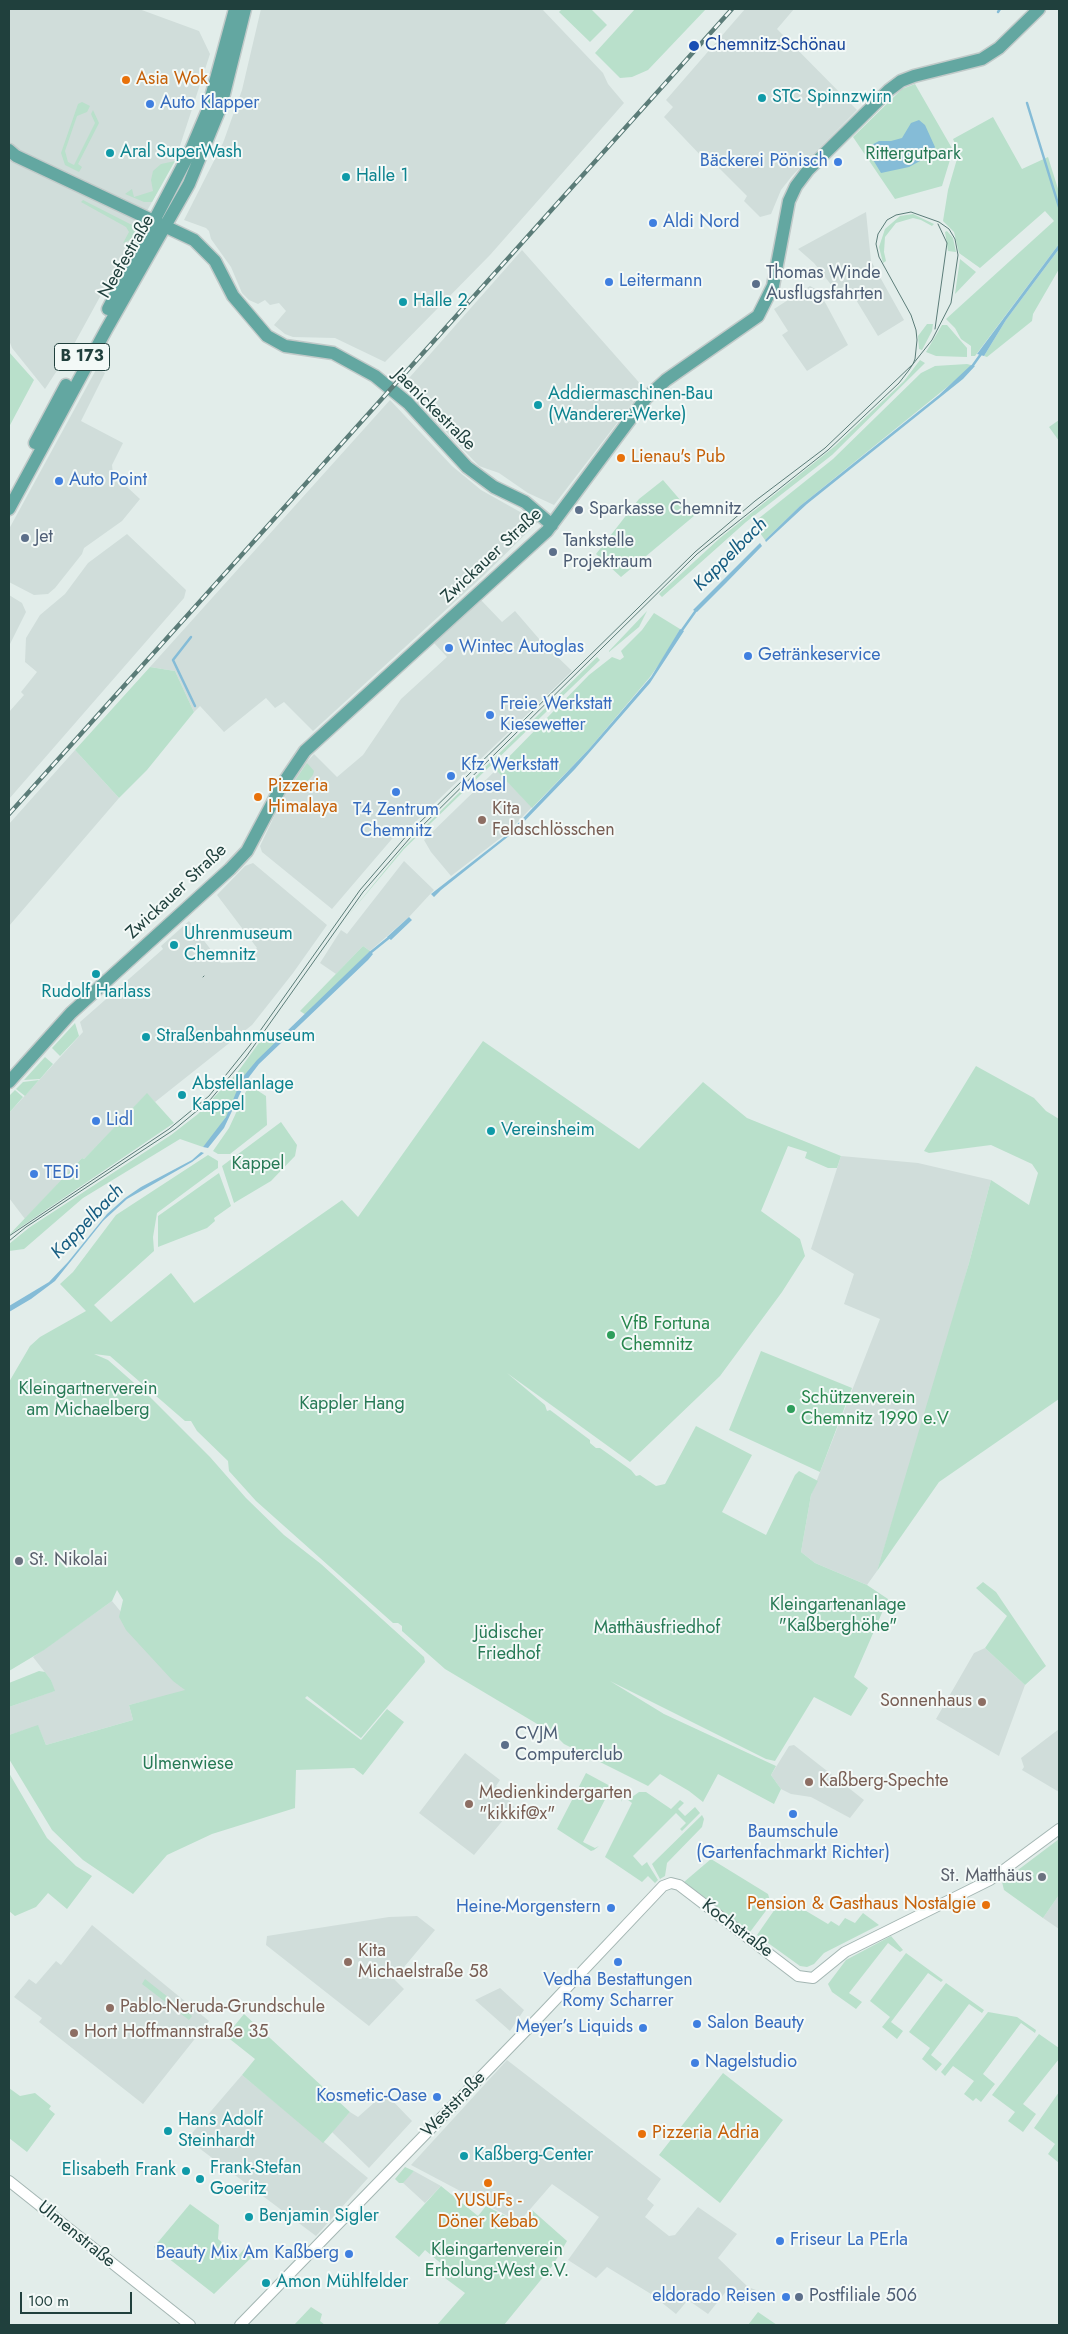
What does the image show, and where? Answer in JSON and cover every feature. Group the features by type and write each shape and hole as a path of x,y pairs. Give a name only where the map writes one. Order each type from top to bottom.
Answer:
{"main road":[{"name":"Neefestraße","path":"9,509 160,223 207,112 235,9"},
{"name":"Neefestraße","path":"9,493 160,223 189,184 221,106 245,9"},
{"name":"Zwickauer Straße","path":"9,1082 71,1013 241,857 305,751 552,525 646,398 666,380 758,316 773,286 789,201 796,186 808,170 889,90 901,81 982,59 1000,48 1039,9"},
{"name":"Jaenickestraße","path":"9,150 16,156 194,240 210,255 233,296 267,336 285,346 321,350 338,355 376,376 408,403 467,468 494,487 525,502 552,525"}],"street":[{"name":"Kochstraße","path":"668,1884 678,1885 798,1976 805,1978 819,1975 834,1959 888,1928 990,1880 1059,1829"},
{"name":"Weststraße","path":"240,2325 668,1884"},
{"name":"Ulmenstraße","path":"9,2181 190,2325"}],"shaded area":[{"path":"9,9 139,9 199,31 210,54 176,158 73,346 45,389 12,348 9,340"},
{"path":"261,9 542,9 603,73 608,84 624,103 490,255 385,362 335,338 293,337 285,334 274,325 286,311 279,303 270,305 265,300 258,304 249,300 242,293 231,267 211,239 209,231 206,228 184,220 223,143 242,90"},
{"path":"745,9 794,9 777,29 857,110 792,176 781,190 771,214 760,217 744,201 747,196 708,157 705,160 664,117 673,107 666,100"},
{"path":"866,212 871,261 904,320 878,336 847,285 836,291 814,263 798,249"},
{"path":"522,250 644,388 554,505 528,493 499,473 479,466 402,386"},
{"path":"810,286 817,290 848,345 807,371 782,335 788,331 774,309"},
{"path":"97,368 105,373 81,421 123,443 112,465 113,474 140,499 122,521 84,548 82,554 55,588 48,594 34,595 9,582 9,529"},
{"path":"390,400 452,466 481,490 538,522 483,576 313,731 284,702 275,708 266,698 224,732 200,706 194,712 175,671 150,667"},
{"path":"127,534 186,590 184,598 9,799 9,712 24,695 21,692 37,672 25,662 26,638 40,615 65,594 88,563"},
{"path":"9,595 22,603 26,612 9,646"},
{"path":"481,600 502,622 515,611 540,640 572,671 408,829 405,825 403,826 332,909 262,852 260,846 293,777 314,754 337,777 363,755 401,699 447,657 434,643"},
{"path":"75,750 119,798 9,926 9,824"},
{"name":"Kita Feldschlösschen","path":"496,770 532,807 507,833 451,876 431,852 424,840"},
{"path":"404,861 434,890 409,917 370,951 363,946 336,974 320,963 341,930 347,934"},
{"path":"253,863 327,925 293,973 252,1025 155,1102 147,1094 84,1159 82,1158 25,1219 9,1198 9,1113 83,1032 80,1022 163,949 161,946 189,921 221,963 240,962 257,948 217,895 245,866"},
{"path":"841,1156 918,1163 991,1180 931,1397 877,1571 867,1585 815,1563 801,1552 811,1495 880,1319 844,1304 854,1274 811,1249"},
{"path":"112,1601 186,1691 129,1705 133,1720 46,1745 38,1726 9,1735 9,1707 54,1691 51,1680 33,1657"},
{"name":"Sonnenhaus","path":"985,1648 1025,1685 999,1756 936,1719 974,1653"},
{"path":"1059,1729 1059,1792 1022,1770 1024,1767 1021,1758"},
{"name":"Kaßberg-Spechte","path":"794,1745 864,1800 850,1818 811,1797 791,1794 781,1789 771,1775 789,1746"},
{"name":"Medienkindergarten \"kikkif@x\"","path":"465,1753 500,1780 496,1786 501,1790 500,1793 514,1807 474,1855 419,1813"},
{"path":"1059,1895 1059,1929 1043,1918"},
{"name":"Kita Michaelstraße 58","path":"417,1916 435,1930 394,1979 404,1989 369,2026 266,1945 267,1936 389,1917"},
{"name":"Pablo-Neruda-Grundschule","path":"92,1925 209,2021 143,2104 39,2022 42,2018 14,1997 29,1979 36,1984 56,1961 61,1965"},
{"path":"500,1988 524,2010 510,2031 475,2000"},
{"path":"507,2060 661,2179 647,2199 654,2205 645,2217 669,2236 675,2235 698,2207 737,2234 718,2258 748,2287 756,2290 745,2303 728,2289 708,2314 688,2300 676,2314 651,2294 607,2267 596,2278 568,2260 599,2217 552,2184 519,2222 411,2165"},
{"path":"242,2075 368,2178 316,2236 187,2139"},
{"path":"385,2093 412,2121 369,2168 332,2132 350,2112 358,2117"},
{"path":"414,2171 441,2186 425,2203 402,2182"}],"green space":[{"path":"562,9 591,9 607,25 590,42 559,12"},
{"path":"635,9 706,9 648,70 632,77 620,78 595,53"},
{"name":"Rittergutpark","path":"915,84 953,150 942,186 895,199 853,137 902,89"},
{"path":"82,102 90,106 87,112 77,116 65,151 68,162 74,165 95,123 91,114 93,110 99,123 78,164 82,167 79,172 65,165 61,153 78,104"},
{"path":"993,117 1022,169 1048,157 1059,192 1059,244 975,356 971,356 971,346 961,339 955,328 946,319 1054,221 1045,211 980,268 959,253 954,232 943,221 948,190 959,152 953,139"},
{"path":"175,161 152,202 144,202 125,194 132,189 134,197 153,191 151,180 153,171 161,164"},
{"path":"83,200 132,225 136,233 131,246 130,240 123,243 129,232 126,227 81,202"},
{"path":"913,214 934,224 932,226 913,218 896,223 885,237 884,252 886,261 883,263 879,247 885,229 900,216"},
{"path":"947,231 953,238 956,252 948,251 945,232"},
{"path":"1059,249 1059,269 1033,314 1032,321 987,357 984,356 1006,320"},
{"path":"960,259 976,272 955,294"},
{"path":"927,324 933,324 932,331 922,350 919,349 918,336"},
{"path":"942,325 947,325 967,348 967,357 936,356 926,352"},
{"path":"9,352 34,380 9,427"},
{"path":"920,360 925,363 832,455 746,522 662,597 659,594 720,538 835,446 904,381"},
{"path":"971,365 967,371 800,506 765,540 753,523 833,459 921,373 935,366"},
{"path":"1059,420 1059,441 1049,427"},
{"path":"663,480 694,516 621,577 596,554 639,499"},
{"path":"647,611 639,627 609,652 609,651"},
{"path":"654,613 680,629 662,660 650,677 589,749 532,808 496,770 589,675 612,657 620,660 624,657 621,651 642,630"},
{"path":"597,657 600,660 404,849 346,918 404,847"},
{"path":"150,667 175,671 194,712 147,770 119,798 75,750"},
{"path":"307,763 314,771 313,775 304,785 292,785"},
{"path":"363,946 370,951 306,1015 300,1011"},
{"path":"75,1023 79,1036 60,1056 52,1048"},
{"path":"261,1040 279,1040 242,1078 230,1111 213,1137 203,1147 180,1139 83,1198 24,1249 9,1251 9,1244 30,1227 171,1135 198,1114 237,1073"},
{"path":"483,1041 639,1149 703,1082 747,1118 841,1156 837,1168 828,1168 805,1158 807,1152 788,1146 761,1211 800,1239 805,1256 782,1292 720,1376 630,1462 507,1373 545,1405 547,1411 550,1410 590,1440 590,1443 596,1448 600,1448 631,1470 636,1476 640,1475 656,1486 665,1484 696,1426 752,1455 722,1512 766,1535 795,1475 799,1471 818,1481 811,1495 801,1552 815,1563 867,1585 888,1599 854,1677 868,1688 851,1716 814,1697 775,1761 766,1759 610,1681 664,1714 776,1766 771,1775 781,1789 774,1804 718,1774 703,1802 689,1791 660,1774 648,1786 564,1744 554,1734 445,1669 402,1631 402,1626 398,1623 393,1623 256,1501 229,1471 228,1461 197,1431 191,1421 185,1421 110,1356 94,1354 108,1360 150,1397 284,1535 321,1564 424,1657 425,1662 361,1738 307,1696 305,1698 361,1740 387,1709 404,1722 363,1775 354,1768 296,1770 295,1808 212,1834 167,1855 133,1894 83,1860 52,1830 9,1759 9,1735 38,1725 46,1745 133,1720 129,1705 185,1690 173,1681 126,1630 119,1617 123,1600 117,1590 112,1601 44,1650 9,1671 9,1382 30,1346 40,1337 86,1311 60,1284 73,1272 116,1215 208,1155 218,1161 218,1168 157,1213 153,1237 154,1251 94,1305 111,1322 171,1273 194,1303 342,1200 358,1217"},
{"path":"45,1057 53,1064 40,1079 24,1080"},
{"path":"976,1066 1034,1098 1046,1111 1059,1119 1059,1399 939,1482 877,1571 969,1263 991,1180 1029,1205 1038,1173 1032,1164 991,1145 929,1153 924,1151"},
{"path":"39,1080 25,1096 16,1089 23,1082"},
{"path":"249,1085 266,1096 267,1125 230,1154 218,1154 213,1151 229,1128"},
{"path":"15,1090 23,1097 9,1113 9,1096"},
{"path":"147,1093 174,1123 9,1235 82,1158 84,1159"},
{"name":"Kappel","path":"281,1122 297,1145 295,1156 271,1181 234,1203 222,1166"},
{"name":"Kappel","path":"219,1173 231,1206 214,1218 215,1221 207,1228 158,1247 158,1216"},
{"name":"Schützenverein Chemnitz 1990 e.V","path":"761,1351 852,1388 820,1472 729,1430"},
{"path":"983,1582 996,1592 1046,1666 1025,1685 985,1648 1007,1616 976,1588"},
{"path":"39,1671 45,1672 51,1680 55,1691 9,1707 9,1683"},
{"path":"9,1773 47,1838 76,1866 92,1876 67,1909 48,1893 36,1907 15,1916 9,1911"},
{"path":"586,1773 625,1794 621,1802 623,1794 611,1788 583,1842 595,1848 599,1846 591,1851 557,1829"},
{"path":"639,1792 646,1792 671,1809 680,1800 684,1803 678,1809 685,1816 695,1807 700,1813 682,1831 680,1829 686,1823 676,1813 633,1856 642,1866 647,1862 658,1880 655,1883 648,1876 642,1882 605,1857 632,1803 628,1800"},
{"path":"702,1815 704,1819 702,1827 667,1863 665,1876 660,1879 652,1864"},
{"path":"1059,1839 1059,1895 1043,1918 1004,1890 1002,1882"},
{"path":"711,1859 768,1894 771,1904 750,1932 684,1882"},
{"path":"782,1899 791,1902 828,1924 831,1921 839,1926 845,1918 855,1923 863,1913 879,1925 824,1953 814,1964 807,1967 800,1966 757,1935"},
{"path":"891,1936 903,1950 900,1952 888,1943 849,1993 862,2002 856,2009 832,1992 828,1984 846,1960"},
{"path":"906,1953 943,1980 941,1982 928,1973 891,2022 903,2031 897,2039 882,2027 890,2017 870,2001"},
{"path":"145,1979 192,2016 189,2020 142,1984"},
{"path":"946,1983 984,2010 982,2013 969,2004 931,2055 942,2064 936,2071 922,2059 930,2048 909,2032"},
{"path":"988,2012 1017,2017 1036,2030 1035,2033 1021,2023 983,2074 995,2084 981,2102 976,2098 973,2101 964,2094 974,2081 953,2066 945,2076 941,2072"},
{"path":"244,2014 350,2112 323,2143 242,2075 255,2059 226,2036"},
{"path":"1039,2034 1059,2048 1059,2059 1023,2104 1036,2114 1023,2132 1008,2121 1015,2112 992,2095"},
{"path":"723,2073 783,2120 720,2203 659,2155"},
{"path":"9,2088 20,2096 35,2093 51,2106 49,2109 55,2114 27,2152 9,2138"},
{"path":"1059,2092 1059,2163 1048,2154 1055,2144 1034,2128"},
{"path":"405,2167 414,2171 403,2183 399,2183 395,2179"},
{"name":"Kleingartenverein Erholung-West e.V.","path":"441,2186 478,2216 486,2206 521,2224 532,2210 567,2241 553,2265 504,2325 437,2325 465,2293 445,2278 450,2271 425,2250 419,2257 395,2237"},
{"path":"190,2204 219,2225 218,2239 238,2256 245,2248 255,2254 214,2294 154,2247"},
{"path":"311,2307 322,2314 320,2321 325,2325 294,2325"},
{"path":"758,2312 777,2325 748,2325"}],"water":[{"path":"919,120 925,125 935,147 931,155 909,167 881,173 866,148 879,141 891,141 902,138 911,123"},
{"path":"1059,244 1059,249 1006,320 984,356 977,354"},
{"path":"971,365 975,366 963,379 807,504 766,542 765,540 800,506 939,395"},
{"path":"760,543 762,546 697,612 693,610"},
{"path":"680,629 684,631 650,683 575,769 514,832 434,897 431,894 508,834 589,749 651,677"},
{"path":"409,917 412,920 391,940 387,937"},
{"path":"370,951 373,954 368,960 259,1064 246,1081 224,1128 208,1148 203,1147 226,1117 242,1078 257,1060"},
{"path":"201,1152 204,1153 192,1162 127,1199 103,1221 55,1281 31,1299 9,1312 9,1306 49,1282 107,1214 125,1198 141,1187 192,1160"}],"waterway":[{"path":"1027,103 1059,207"},
{"name":"Kappelbach","path":"971,368 981,354"},
{"name":"Kappelbach","path":"680,633 697,609"},
{"path":"191,637 173,660 195,706"},
{"name":"Kappelbach","path":"370,953 391,936"}],"tram line":[{"path":"9,1236 169,1129 209,1096 250,1045 360,890 408,834 695,552 755,501 825,448 913,364 932,340 951,303 958,255 955,239 949,229 939,222 911,212 896,215 887,220 878,234 876,244 879,257 911,315 916,330 915,359 913,364 899,383 828,450 697,554 410,838 363,892 246,1057 210,1100 175,1129 26,1227 9,1241"},
{"path":"935,329 947,243 938,224"}],"railway":[{"path":"9,814 732,9"}],"place":[{"name":"Chemnitz-Schönau","path":"694,46"},
{"name":"Asia Wok","path":"126,80"},
{"name":"STC Spinnzwirn","path":"762,98"},
{"name":"Auto Klapper","path":"150,104"},
{"name":"Aral SuperWash","path":"110,153"},
{"name":"Bäckerei Pönisch","path":"838,162"},
{"name":"Halle 1","path":"346,177"},
{"name":"Aldi Nord","path":"653,223"},
{"name":"Leitermann","path":"609,282"},
{"name":"Thomas Winde Ausflugsfahrten","path":"756,284"},
{"name":"Halle 2","path":"403,302"},
{"name":"Addiermaschinen-Bau (Wanderer-Werke)","path":"538,405"},
{"name":"Lienau's Pub","path":"621,458"},
{"name":"Auto Point","path":"59,481"},
{"name":"Sparkasse Chemnitz","path":"579,510"},
{"name":"Jet","path":"25,538"},
{"name":"Tankstelle Projektraum","path":"553,552"},
{"name":"Wintec Autoglas","path":"449,648"},
{"name":"Getränkeservice","path":"748,656"},
{"name":"Freie Werkstatt Kiesewetter","path":"490,715"},
{"name":"Kfz Werkstatt Mosel","path":"451,776"},
{"name":"T4 Zentrum Chemnitz","path":"396,792"},
{"name":"Pizzeria Himalaya","path":"258,797"},
{"name":"Kita Feldschlösschen","path":"482,820"},
{"name":"Uhrenmuseum Chemnitz","path":"174,945"},
{"name":"Rudolf Harlass","path":"96,974"},
{"name":"Straßenbahnmuseum","path":"146,1037"},
{"name":"Abstellanlage Kappel","path":"182,1095"},
{"name":"Lidl","path":"96,1121"},
{"name":"Vereinsheim","path":"491,1131"},
{"name":"TEDi","path":"34,1174"},
{"name":"VfB Fortuna Chemnitz","path":"611,1335"},
{"name":"Schützenverein Chemnitz 1990 e.V","path":"791,1409"},
{"name":"St. Nikolai","path":"19,1561"},
{"name":"Sonnenhaus","path":"982,1702"},
{"name":"CVJM Computerclub","path":"505,1745"},
{"name":"Kaßberg-Spechte","path":"809,1782"},
{"name":"Medienkindergarten \"kikkif@x\"","path":"469,1804"},
{"name":"Baumschule (Gartenfachmarkt Richter)","path":"793,1814"},
{"name":"St. Matthäus","path":"1042,1877"},
{"name":"Pension & Gasthaus Nostalgie","path":"986,1905"},
{"name":"Heine-Morgenstern","path":"611,1908"},
{"name":"Kita Michaelstraße 58","path":"348,1962"},
{"name":"Vedha Bestattungen Romy Scharrer","path":"618,1962"},
{"name":"Pablo-Neruda-Grundschule","path":"110,2008"},
{"name":"Salon Beauty","path":"697,2024"},
{"name":"Meyer’s Liquids","path":"643,2028"},
{"name":"Hort Hoffmannstraße 35","path":"74,2033"},
{"name":"Nagelstudio","path":"695,2063"},
{"name":"Kosmetic-Oase","path":"437,2097"},
{"name":"Hans Adolf Steinhardt","path":"168,2131"},
{"name":"Pizzeria Adria","path":"642,2134"},
{"name":"Kaßberg-Center","path":"464,2156"},
{"name":"Elisabeth Frank","path":"186,2171"},
{"name":"Frank-Stefan Goeritz","path":"200,2179"},
{"name":"YUSUFs - Döner Kebab","path":"488,2183"},
{"name":"Benjamin Sigler","path":"249,2217"},
{"name":"Friseur La PErla","path":"780,2241"},
{"name":"Beauty Mix Am Kaßberg","path":"349,2254"},
{"name":"Amon Mühlfelder","path":"266,2283"},
{"name":"eldorado Reisen","path":"786,2297"},
{"name":"Postfiliale 506","path":"799,2297"}],"park label":[{"name":"Kleingartnerverein am Michaelberg","path":"88,1400"},
{"name":"Kappler Hang","path":"352,1405"},
{"name":"Kleingartenanlage \"Kaßberghöhe\"","path":"838,1616"},
{"name":"Matthäusfriedhof","path":"657,1629"},
{"name":"Jüdischer Friedhof","path":"509,1644"},
{"name":"Ulmenwiese","path":"188,1765"}]}
